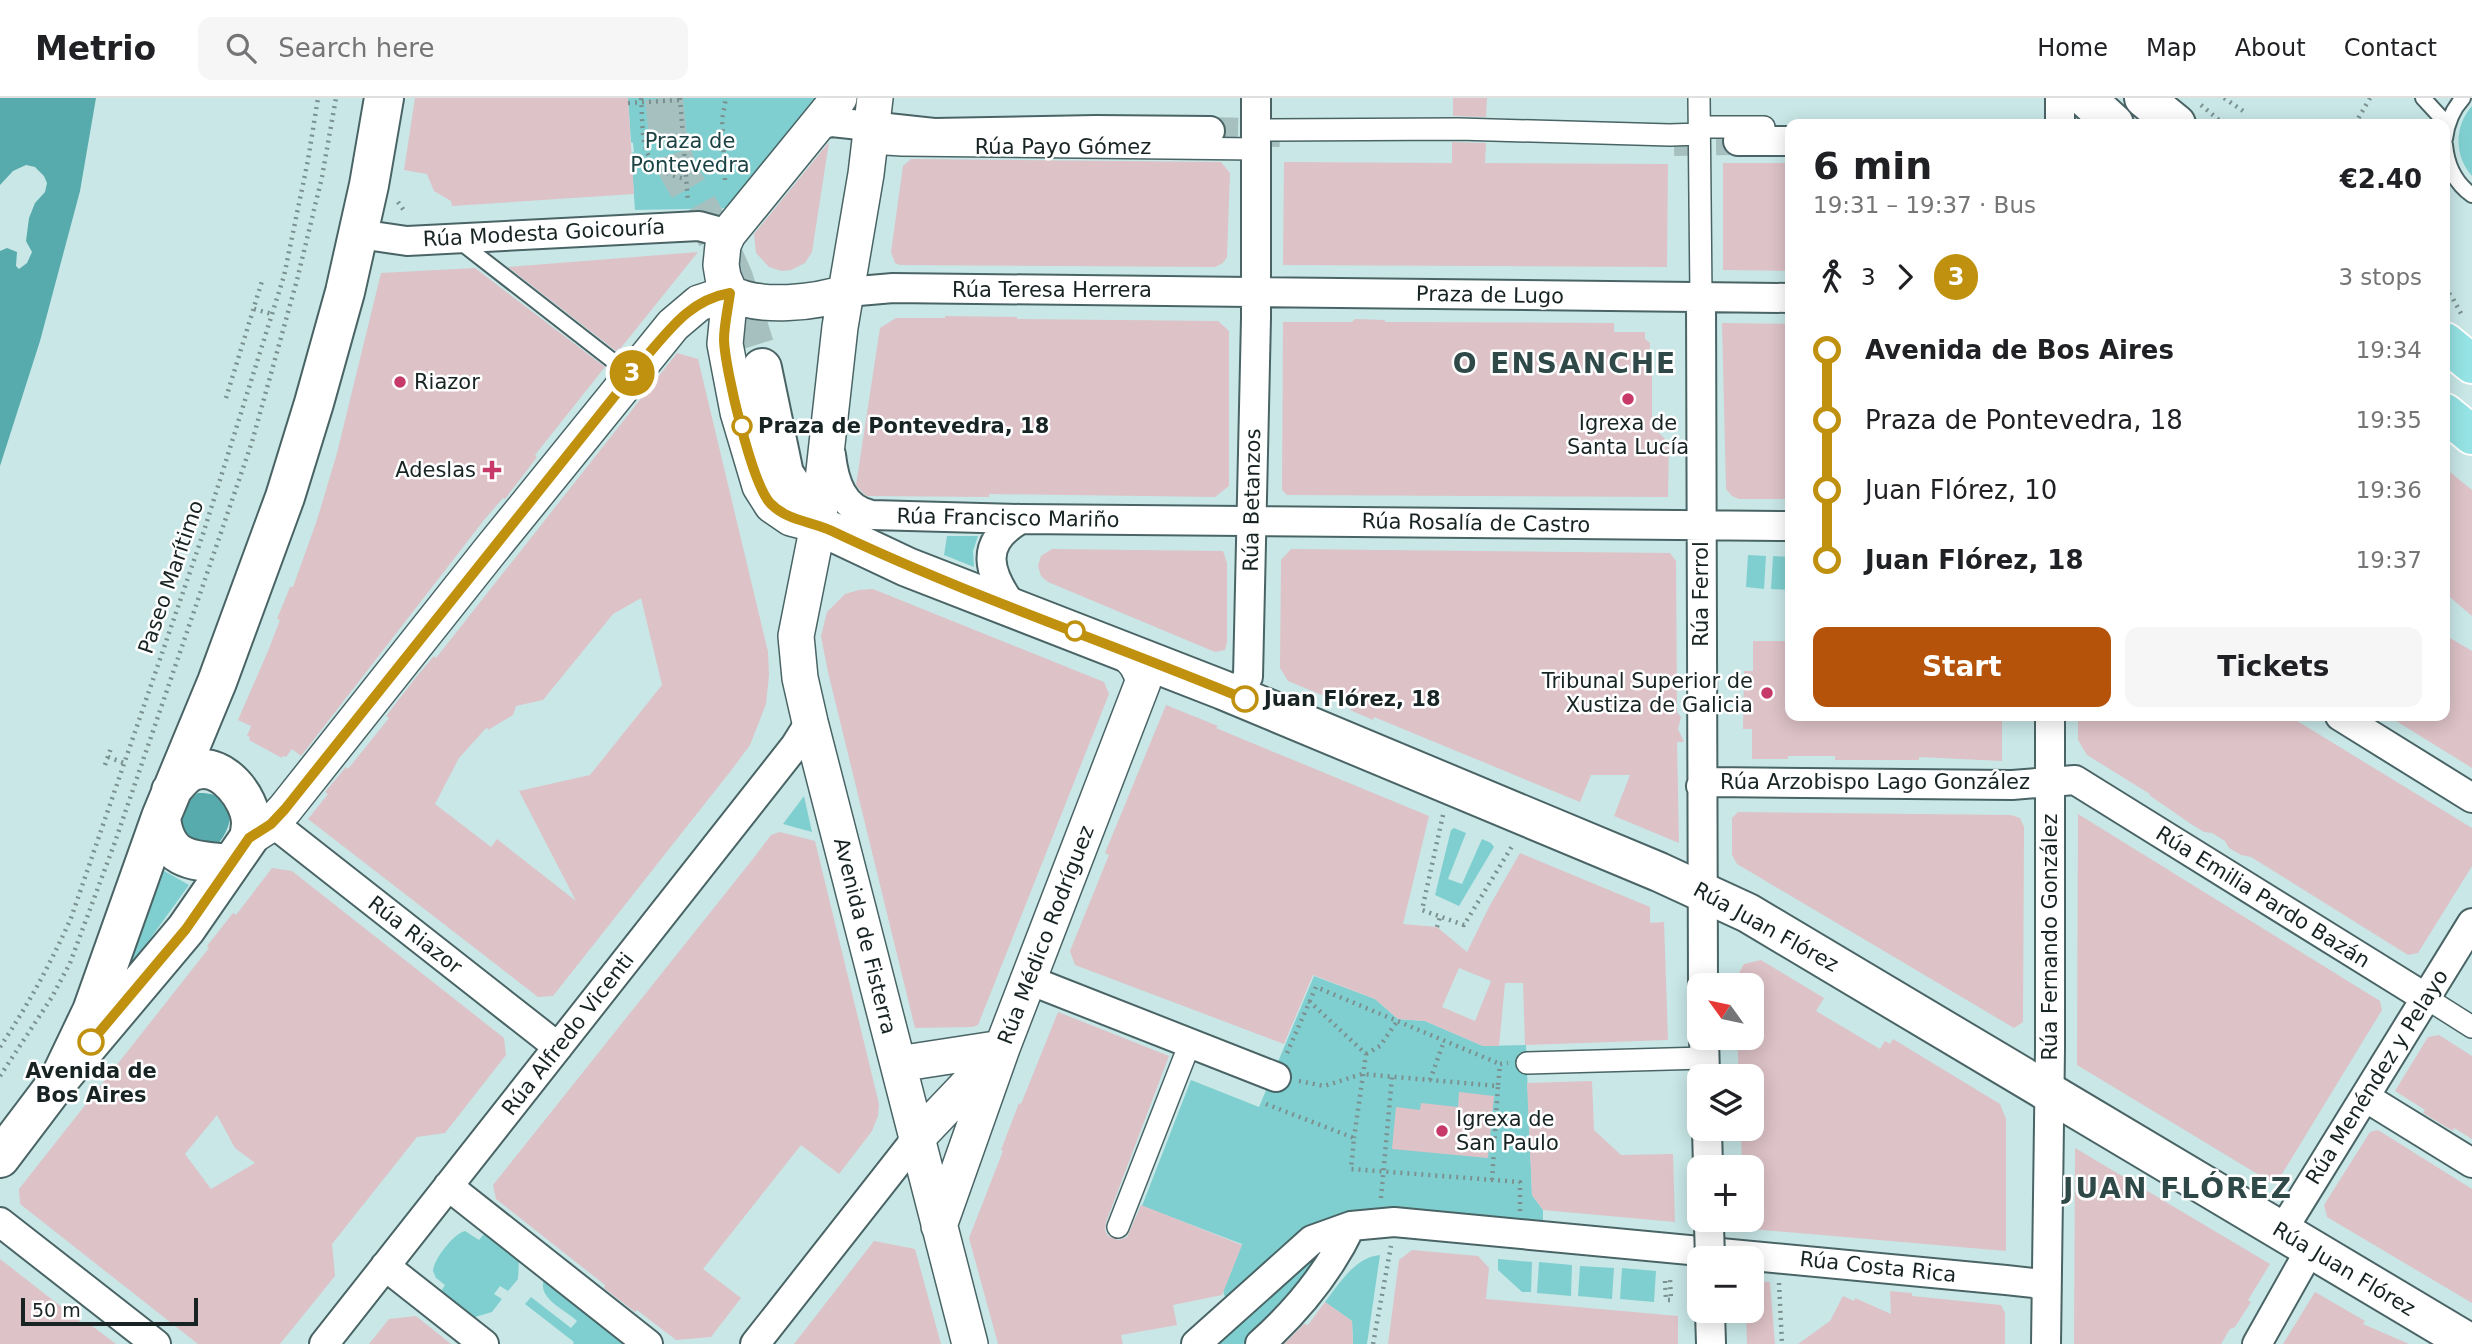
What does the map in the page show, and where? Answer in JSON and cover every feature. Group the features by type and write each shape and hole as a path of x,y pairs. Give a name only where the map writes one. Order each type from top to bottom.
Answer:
{"main road":[{"path":"60,1080 92,1011 166,804 217,682 285,497 314,403 359,234 384,98"},
{"path":"2086,98 2110,119"},
{"path":"2104,98 2114,119"},
{"path":"2144,98 2170,119"},
{"path":"2156,98 2172,119"},
{"path":"2454,331 2472,364"},
{"path":"762,368 784,474 818,525"},
{"path":"2450,417 2472,435"},
{"name":"Rúa Juan Flórez","path":"818,525 907,567 1223,690 1701,890 1748,913 2471,1344"},
{"path":"0,1158 60,1080 186,929 243,852 251,821 227,762 220,734 217,682"},
{"path":"237,788 220,774 209,769 196,769 183,777 166,804 162,831 178,854 191,860 243,852"}],"street":[{"path":"817,125 876,121 840,327 818,525 791,518 772,505 760,486 728,368 724,334 730,293 720,265 728,234 838,98"},
{"path":"1256,98 1257,292"},
{"path":"1699,98 1701,298"},
{"path":"2060,98 2060,119"},
{"name":"Rúa Payo Gómez","path":"876,121 1037,147 1256,139"},
{"name":"Rúa Payo Gómez","path":"876,121 934,133 1210,131"},
{"path":"1256,139 1459,128 1700,130 1785,127"},
{"path":"1738,141 1785,141"},
{"name":"Rúa Modesta Goicouría","path":"359,234 407,240 678,226 707,227 728,234"},
{"name":"Rúa Teresa Herrera","path":"847,292 881,289 1257,292"},
{"path":"243,852 631,375 683,315 699,303 730,293 743,299 770,302 819,299 847,292"},
{"name":"Praza de Lugo","path":"1257,292 1785,298"},
{"name":"Rúa Betanzos","path":"1223,690 1241,687 1248,677 1257,292"},
{"name":"Rúa Ferrol","path":"1701,298 1703,973"},
{"name":"Rúa Francisco Mariño","path":"828,427 836,480 850,506 862,513 1021,519 1252,520"},
{"path":"1013,607 1000,589 990,560 993,546 1001,533 1021,519"},
{"name":"Rúa Rosalía de Castro","path":"1252,520 1785,526"},
{"name":"Avenida de Fisterra","path":"818,525 796,636 800,678 970,1344"},
{"name":"Rúa Médico Rodríguez","path":"939,1226 1002,1048 1143,682 1136,662 1123,650"},
{"name":"Rúa Fernando González","path":"2046,1344 2050,721"},
{"path":"2348,721 2472,799"},
{"name":"Rúa Alfredo Vicenti","path":"324,1344 803,736 810,722"},
{"name":"Rúa Emilia Pardo Bazán","path":"2050,781 2075,780 2472,1027"},
{"name":"Rúa Arzobispo Lago González","path":"1701,786 1711,782 2012,785 2050,781"},
{"name":"Rúa Riazor","path":"243,852 284,831 558,1047"},
{"name":"Rúa Menéndez y Pelayo","path":"2257,1344 2296,1240 2365,1097 2472,923"},
{"path":"1029,980 1190,1043 1282,1065"},
{"path":"1118,1227 1190,1043"},
{"path":"898,1064 1002,1048"},
{"path":"755,1344 916,1139 1002,1048"},
{"path":"1527,1063 1704,1057"},
{"path":"2365,1097 2472,1163"},
{"path":"448,1186 648,1344"},
{"path":"0,1222 156,1344"},
{"name":"Rúa Costa Rica","path":"1196,1344 1312,1240 1351,1226 1394,1222 1710,1239 1780,1257 2035,1283 2046,1287"},
{"path":"1260,1344 1296,1311 1335,1259 1351,1226"},
{"path":"385,1266 484,1344"},
{"path":"1710,1323 1711,1344"}],"lane":[{"path":"2423,98 2438,119"},
{"path":"2450,121 2456,106 2463,98"},
{"path":"2450,167 2464,189 2472,194"},
{"path":"455,238 631,375"},
{"path":"138,967 193,899 243,852"}],"path":[{"name":"Paseo Marítimo","path":"0,1047 38,985 71,918 203,534 284,276 318,98"},
{"path":"0,1076 52,997 70,963 120,829 256,429 282,340 323,177 336,98"},
{"path":"726,98 722,120 726,180"},
{"path":"2193,98 2218,119"},
{"path":"2224,98 2246,113"},
{"path":"2358,119 2370,98"},
{"path":"628,103 680,99 688,208"},
{"path":"641,100 648,158 658,169 671,176 686,179"},
{"path":"398,202 405,212"},
{"path":"226,398 262,281"},
{"path":"2450,294 2454,331"},
{"path":"254,309 272,314"},
{"path":"105,765 111,748"},
{"path":"108,757 124,763"},
{"path":"1444,814 1422,910 1464,925 1514,843"},
{"path":"1437,927 1440,917"},
{"path":"1310,984 1500,1064 1527,1063"},
{"path":"1316,987 1282,1065 1325,1086 1362,1074 1498,1086"},
{"path":"1309,1001 1366,1054"},
{"path":"1398,1020 1380,1046 1366,1054 1351,1169 1520,1182 1520,1217"},
{"path":"1430,1080 1444,1041"},
{"path":"1492,1180 1500,1064"},
{"path":"1380,1203 1392,1077"},
{"path":"1266,1104 1354,1138"},
{"path":"1373,1344 1392,1235"},
{"path":"1780,1257 1782,1344"}],"green space":[{"name":"Praza de Pontevedra","path":"628,98 824,98 733,208 635,210 631,153 634,152"},
{"path":"2472,106 2472,176 2462,159 2458,141 2462,123"},
{"path":"947,536 978,536 973,551 974,567 944,555"},
{"path":"1748,555 1766,556 1764,589 1746,587"},
{"path":"1773,556 1785,557 1785,590 1771,589"},
{"path":"804,796 812,832 783,824"},
{"path":"1454,828 1466,833 1448,879 1462,884 1482,839 1494,847 1459,906 1435,895 1451,830"},
{"path":"159,868 189,885 124,975 134,982 118,1003 112,1003 109,997"},
{"path":"1314,976 1375,999 1398,1019 1425,1021 1483,1046 1526,1045 1532,1195 1543,1210 1543,1222 1400,1209 1369,1209 1339,1214 1301,1235 1231,1302 1224,1295 1222,1283 1227,1282 1242,1244 1142,1206 1191,1080 1259,1107"},
{"path":"465,1231 479,1240 484,1234 519,1261 518,1279 508,1291 500,1286 494,1294 502,1299 492,1312 475,1317 441,1291 445,1285 436,1278 433,1271 445,1248"},
{"path":"1333,1245 1268,1326 1243,1344 1212,1344 1314,1253"},
{"path":"1380,1255 1367,1344 1353,1344 1352,1321 1325,1302 1355,1266"},
{"path":"1498,1259 1532,1262 1531,1292 1522,1292 1498,1270"},
{"path":"1539,1262 1572,1265 1571,1296 1537,1293"},
{"path":"1580,1266 1614,1268 1612,1299 1578,1296"},
{"path":"1622,1268 1656,1271 1654,1302 1620,1299"},
{"path":"544,1279 627,1344 573,1344 574,1342 525,1304 531,1297 571,1328 577,1321 548,1298 543,1286"}],"shaded area":[{"path":"0,98 96,98 80,191 40,341 0,466 0,251 7,248 17,252 16,266 19,269 27,263 32,252 26,241 29,218 35,203 45,192 47,183 35,167 26,165 13,171 0,185"},
{"path":"198,793 221,798 230,812 226,831 212,850 177,833 185,806"}],"building":[{"path":"415,98 628,98 634,194 452,206 451,201 434,191 427,174 404,170"},
{"path":"1453,98 1487,98 1486,117 1453,116"},
{"path":"829,142 812,252 805,263 791,270 782,271 769,267 756,253 754,234"},
{"path":"1452,142 1486,143 1485,163 1668,164 1667,267 1283,265 1284,162 1452,163"},
{"path":"911,159 1221,162 1230,173 1227,257 1215,267 900,265 895,263 891,252 903,166"},
{"path":"1723,163 1785,163 1785,271 1723,270"},
{"path":"698,252 616,351 508,267"},
{"path":"475,268 605,367 535,455 537,457 505,499 503,498 484,520 301,756 292,749 282,758 249,740 250,737 247,736 251,726 238,720 268,651 280,620 277,619 290,587 293,587 317,520 337,453 381,273"},
{"path":"945,316 1218,321 1229,331 1229,486 1215,497 989,494 989,497 867,496 856,485 880,328 896,318"},
{"path":"1355,319 1386,322 1614,323 1614,332 1645,332 1645,339 1650,343 1649,364 1652,364 1652,426 1669,443 1668,497 1287,495 1282,490 1283,322 1352,322"},
{"path":"1722,323 1785,324 1785,499 1739,499 1726,489"},
{"path":"677,353 698,359 768,652 766,704 750,745 553,996 538,997 308,819 328,794 325,792 346,767 348,769 389,718 386,716 417,676 434,656 436,658","holes":["641,598 662,685 590,775 519,791 576,901 497,839 491,847 435,804 459,758 487,727 488,730 513,715 516,706 543,700 613,614"]},
{"path":"2450,472 2472,490 2472,616 2450,597"},
{"path":"1052,549 1223,551 1227,563 1225,650 1215,652 1048,582 1041,576 1038,566 1041,556"},
{"path":"1291,549 1670,553 1676,561 1677,712 1681,717 1678,729 1684,742 1677,742 1679,843 1614,816 1630,775 1591,775 1580,802 1374,717 1373,720 1350,710 1351,707 1288,681 1280,668 1281,560"},
{"path":"873,589 1104,682 1109,694 978,1025 972,1027 915,1028 828,672 821,636 827,612 845,594"},
{"path":"2450,638 2472,651 2472,768 2396,721 2450,721"},
{"name":"Tribunal Superior de Xustiza de Galicia","path":"1753,641 1785,641 1785,721 2002,721 2002,761 1919,757 1919,760 1835,760 1835,756 1752,759 1752,729 1743,729 1744,671 1753,671"},
{"path":"1166,705 1429,816 1403,924 1437,927 1467,952 1520,853 1650,907 1650,923 1664,922 1668,1040 1525,1045 1523,983 1505,983 1499,1046 1483,1046 1425,1021 1398,1019 1375,999 1313,975 1284,1044 1075,965 1070,951 1109,855 1105,853","holes":["1459,968 1491,981 1475,1021 1442,1007"]},
{"path":"2078,721 2297,721 2472,828 2472,866 2418,953 2408,955 2251,857 2229,848 2225,841 2212,833 2204,832 2191,824 2150,794 2087,755 2078,740"},
{"path":"1738,812 2011,815 2020,818 2024,827 2023,1022 2014,1028 1737,864 1732,855 1732,818"},
{"path":"2078,814 2380,1001 2382,1010 2279,1179 2269,1181 2077,1065"},
{"path":"780,832 815,841 879,1104 878,1116 872,1131 839,1174 801,1145 703,1269 741,1298 711,1337 676,1340 604,1288 605,1285 496,1199 493,1185 771,835"},
{"path":"272,868 292,871 504,1038 506,1055 445,1133 417,1137 332,1244 335,1276 280,1344 198,1344 20,1204 19,1189 209,948 207,946 233,913 236,915","holes":["217,1115 235,1148 255,1163 211,1189 185,1154"]},
{"path":"1761,960 1824,998 1816,1011 1880,1049 1885,1041 1890,1044 1893,1039 2000,1104 2006,1119 2006,1251 1764,1230 1764,1155 1742,1155 1741,1141 1764,1141 1764,1064 1738,1064 1738,1050 1764,1050 1764,973 1739,973 1744,964"},
{"path":"1058,1012 1169,1056 1106,1222 1105,1230 1108,1236 1119,1240 1127,1237 1141,1205 1242,1245 1222,1295 1173,1305 1177,1325 1121,1335 1123,1344 998,1344 969,1238 1019,1103 1021,1104"},
{"path":"2439,1035 2472,1056 2472,1139 2423,1113 2425,1110 2395,1091 2428,1037"},
{"path":"1592,1081 1594,1130 1621,1155 1673,1154 1675,1222 1543,1210 1532,1195 1527,1083"},
{"name":"Igrexa de San Paulo","path":"1459,1092 1494,1096 1488,1158 1392,1149 1396,1107 1420,1110 1421,1103 1458,1107"},
{"path":"2378,1130 2472,1189 2472,1303 2327,1217 2324,1205 2370,1132"},
{"path":"2075,1148 2270,1264 2248,1300 2251,1302 2221,1344 2074,1344"},
{"path":"874,1241 915,1249 941,1344 794,1344"},
{"path":"1412,1250 1478,1256 1489,1268 1486,1299 1678,1316 1678,1344 1388,1344 1399,1260"},
{"path":"0,1259 85,1325 87,1322 116,1344 0,1344"},
{"path":"1764,1282 1770,1282 1775,1344 1747,1344 1746,1323 1764,1323"},
{"path":"1890,1291 1912,1293 1912,1296 2001,1305 2005,1313 2005,1344 1798,1344 1830,1321 1843,1296 1854,1301 1855,1298 1891,1314"},
{"path":"2315,1292 2365,1321 2363,1324 2409,1344 2283,1344"},
{"path":"1325,1302 1352,1321 1353,1344 1284,1344 1304,1324 1308,1325"},
{"path":"416,1316 451,1344 369,1344 389,1319"}],"tunnel":[{"path":"664,98 668,138 678,170 716,237 734,278 762,368"},
{"path":"1210,131 1280,133"},
{"path":"1674,142 1738,141"}],"bus line":[{"name":"3","path":"91,1042 186,929 249,838 271,824 285,809 673,324 699,303 712,297 730,293 724,334 728,368 760,486 772,505 791,518 818,525 907,567 1245,699"}],"place":[{"name":"Riazor","path":"400,382"},
{"name":"Igrexa de Santa Lucía","path":"1628,399"},
{"name":"Praza de Pontevedra, 18","path":"742,426"},
{"name":"Adeslas","path":"492,470"},
{"name":"Tribunal Superior de Xustiza de Galicia","path":"1767,693"},
{"name":"Juan Flórez, 18","path":"1245,699"},
{"name":"Avenida de Bos Aires","path":"91,1042"},
{"name":"Igrexa de San Paulo","path":"1442,1131"}],"district":[{"name":"O ENSANCHE","path":"1565,363"},
{"name":"JUAN FLÓREZ","path":"2178,1188"}]}
